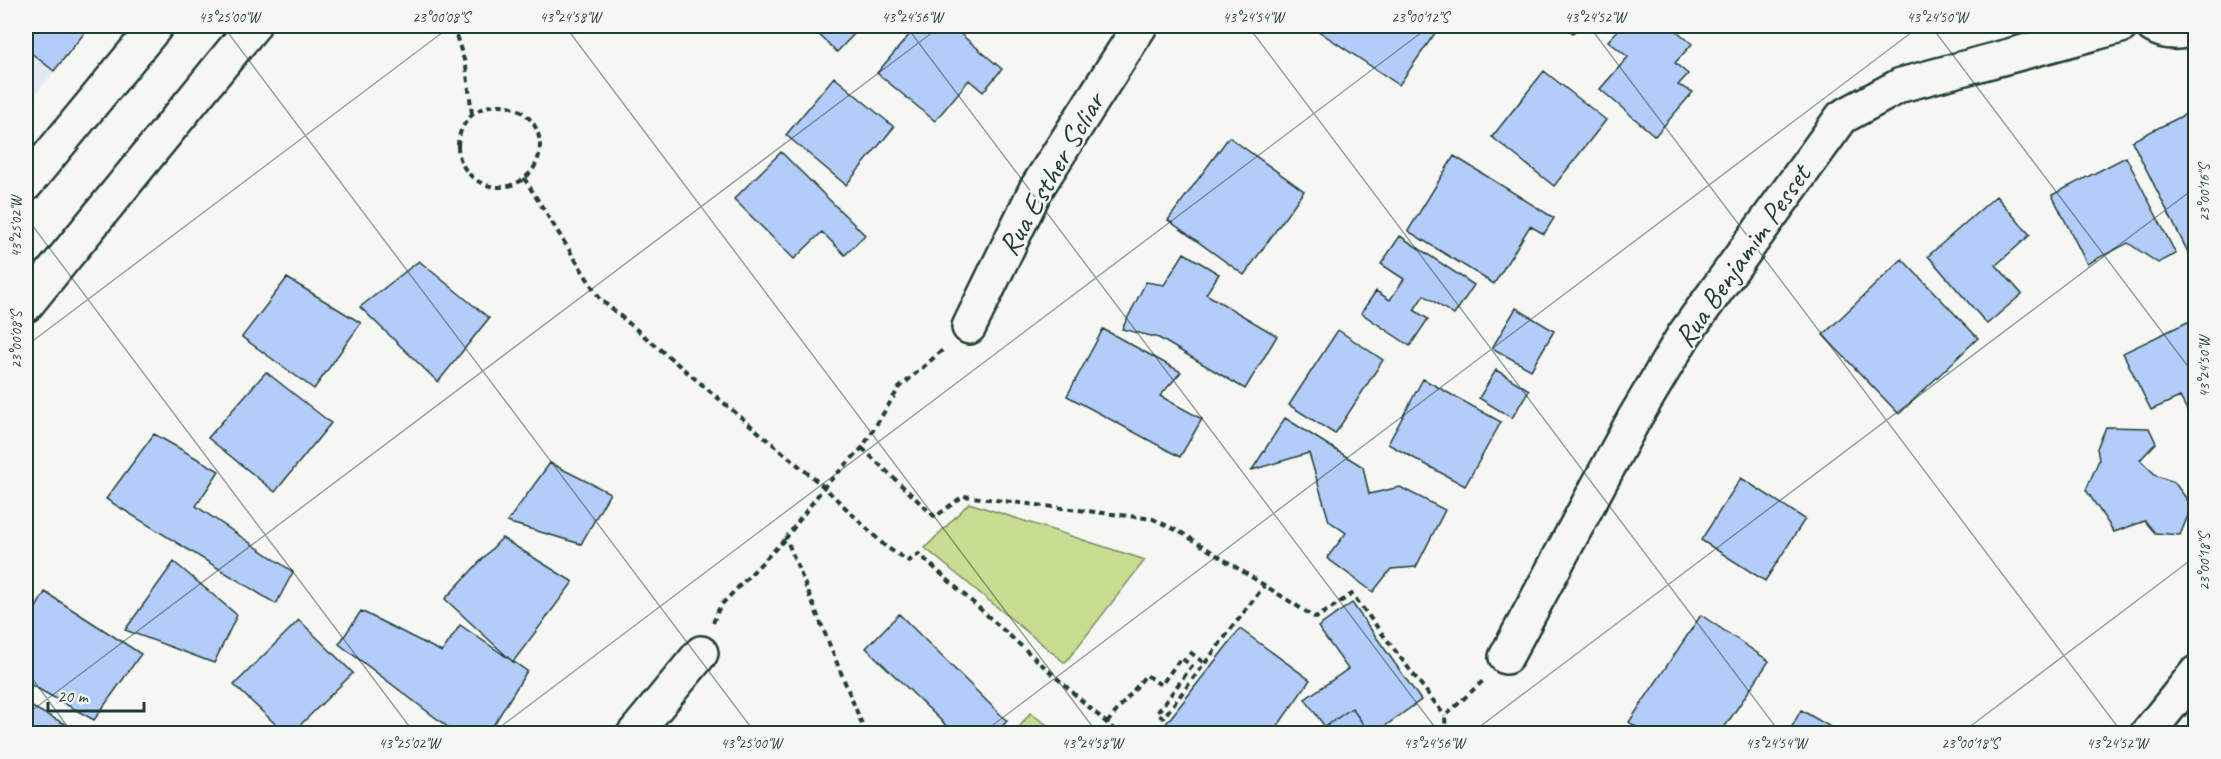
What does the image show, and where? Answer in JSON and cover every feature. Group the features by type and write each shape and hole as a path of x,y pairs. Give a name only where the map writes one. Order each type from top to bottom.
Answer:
{"street":[{"path":"26,184 156,26"},
{"path":"26,305 253,26"},
{"name":"Rua Esther Scliar","path":"969,327 1036,189 1140,26"},
{"name":"Rua Benjamim Pesset","path":"1506,657 1634,419 1683,335 1842,117 1900,85 2121,26"},
{"path":"2152,26 2168,32 2180,32 2196,27"},
{"path":"634,734 701,653"},
{"path":"2147,734 2196,673"}],"path":[{"path":"453,26 466,66 472,114"},
{"path":"496,104 509,105 521,110 531,119 537,130 540,150 533,168 524,178 512,185 498,187 484,185 471,177 462,166 458,153 458,139 462,125 472,114 483,107 496,104"},
{"path":"524,178 600,299 824,487 886,546 909,561 919,554 1119,734"},
{"path":"701,653 720,606 786,538 824,487 862,448 899,388 969,327"},
{"path":"862,448 935,517 963,496 1153,519 1182,533 1316,618 1352,594 1445,716 1446,734"},
{"path":"786,538 866,734"},
{"path":"1107,723 1146,675 1161,685 1181,658 1192,666 1156,713 1163,718 1264,586"},
{"path":"1190,652 1205,664"},
{"path":"1445,716 1506,657"}],"shaded area":[{"path":"26,26 90,26 26,107"}],"green space":[{"path":"969,503 1145,560 1065,663 925,548"},
{"path":"1030,713 1059,733 1015,733"}],"building":[{"path":"26,26 90,26 54,71 26,49"},
{"path":"810,26 847,26 855,33 837,52"},
{"path":"914,26 951,26 1002,69 983,92 969,80 935,121 877,73 916,27"},
{"path":"1311,26 1387,26 1396,32 1400,26 1440,26 1399,85"},
{"path":"1564,26 1579,26 1573,33"},
{"path":"1622,26 1671,26 1692,44 1675,63 1688,74 1678,85 1693,92 1655,136 1600,89 1628,57 1608,41"},
{"path":"1544,71 1606,120 1554,186 1492,137"},
{"path":"834,77 894,127 846,185 786,135"},
{"path":"2192,111 2196,114 2196,268 2132,141"},
{"path":"1229,137 1304,191 1244,275 1168,220"},
{"path":"781,152 865,235 845,255 822,232 794,259 734,199"},
{"path":"1454,156 1554,218 1544,234 1530,226 1494,284 1408,231"},
{"path":"2126,157 2176,254 2158,263 2128,243 2087,264 2052,195"},
{"path":"1996,196 2030,235 1996,265 2022,294 1987,324 1928,256"},
{"path":"1400,236 1474,285 1454,315 1424,295 1414,310 1428,319 1410,346 1361,313 1376,291 1390,300 1404,279 1381,264"},
{"path":"1184,253 1219,274 1206,294 1277,336 1245,389 1159,338 1122,329 1146,282 1164,285"},
{"path":"1902,259 1978,338 1899,414 1823,335"},
{"path":"419,261 489,318 438,382 360,307"},
{"path":"287,278 361,323 314,389 242,337"},
{"path":"1516,308 1554,331 1531,370 1492,348"},
{"path":"2196,318 2196,427 2180,397 2151,410 2123,353"},
{"path":"1103,329 1181,372 1160,396 1202,419 1180,457 1067,396"},
{"path":"1338,330 1383,360 1335,434 1289,405"},
{"path":"1496,370 1529,390 1512,418 1479,398"},
{"path":"266,372 331,423 275,492 208,438"},
{"path":"1423,379 1501,422 1465,486 1388,444"},
{"path":"1285,418 1363,467 1369,494 1400,487 1445,510 1416,567 1391,569 1373,592 1327,558 1346,533 1329,521 1309,453 1252,470"},
{"path":"2106,427 2149,428 2156,443 2140,460 2157,476 2174,482 2192,506 2180,535 2155,533 2145,521 2114,532 2086,490 2099,460 2097,448"},
{"path":"154,434 219,471 196,506 293,572 276,604 106,499"},
{"path":"550,463 610,493 581,544 507,522"},
{"path":"1741,478 1805,519 1765,581 1701,540"},
{"path":"502,538 573,582 513,662 445,599"},
{"path":"174,562 237,615 214,663 125,630"},
{"path":"45,592 141,654 94,720 26,682 26,625"},
{"path":"1352,603 1421,700 1374,734 1370,734 1352,708 1325,727 1305,699 1348,669 1318,627"},
{"path":"361,611 442,652 460,625 527,671 488,734 457,734 339,644"},
{"path":"899,614 1007,721 995,734 955,734 866,648"},
{"path":"1701,615 1769,661 1720,734 1647,734 1629,722"},
{"path":"299,620 353,673 291,734 286,734 234,685"},
{"path":"1240,629 1310,680 1272,734 1176,734 1165,725"},
{"path":"26,704 73,728 69,734 26,734"},
{"path":"1352,708 1370,734 1347,734 1344,729 1337,734 1315,734"},
{"path":"1801,710 1839,732 1838,734 1788,734"}]}
